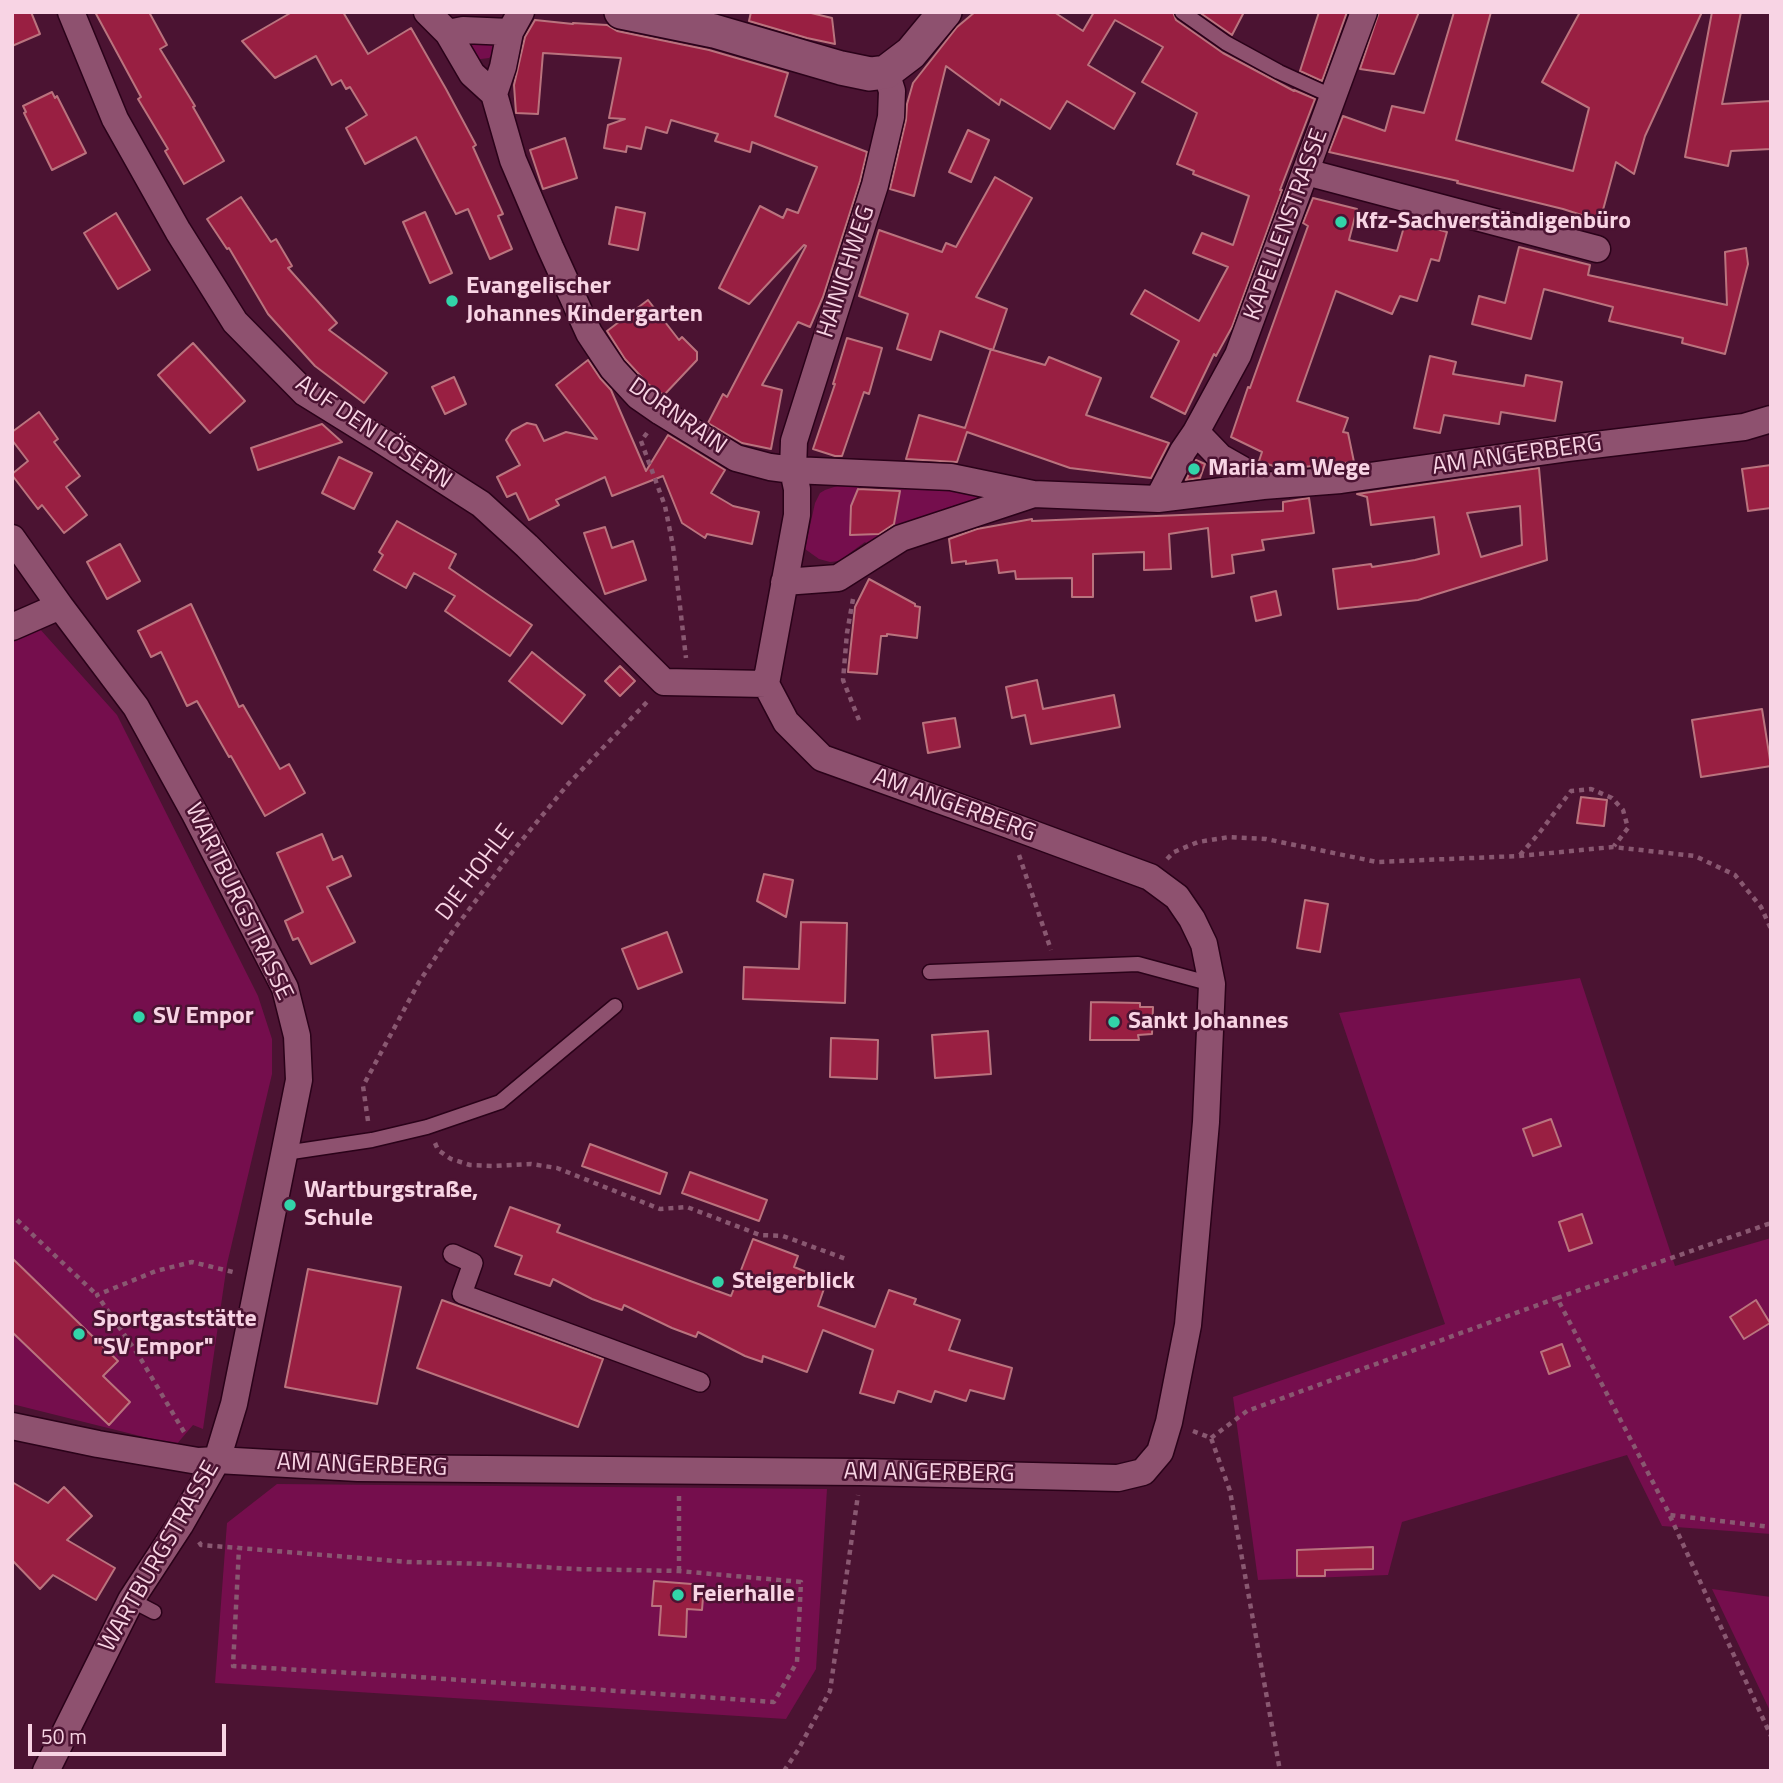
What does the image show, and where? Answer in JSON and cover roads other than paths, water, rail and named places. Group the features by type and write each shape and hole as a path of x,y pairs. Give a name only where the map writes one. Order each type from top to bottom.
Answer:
{"street":[{"name":"AUF DEN LÖSERN","path":"71,12 116,119 178,230 235,322 305,393 481,504 676,683 766,684"},
{"name":"DORNRAIN","path":"427,12 448,33 472,74 494,94 513,160 589,334 613,369 638,396 736,458 793,470"},
{"path":"621,12 714,32 870,74 886,72 911,53 945,12"},
{"name":"KAPELLENSTRASSE","path":"1157,499 1238,355 1364,12"},
{"path":"448,33 515,22 494,94"},
{"name":"HAINICHWEG","path":"793,470 794,440 875,185 891,117 892,91 886,72"},
{"path":"1306,172 1597,249"},
{"name":"AM ANGERBERG","path":"793,470 951,477 1032,494 1157,499 1341,480 1744,427 1771,419"},
{"path":"1196,432 1220,457 1250,474 1263,486"},
{"path":"766,684 797,515 797,489 793,470"},
{"name":"AM ANGERBERG","path":"785,582 838,578 901,538 1032,494"},
{"name":"WARTBURGSTRASSE","path":"12,538 136,707 195,814 285,988 297,1036 299,1080 234,1404 142,1606 46,1771"},
{"path":"12,627 60,606"},
{"name":"AM ANGERBERG","path":"12,1426 98,1444 208,1461 358,1468 861,1472 1118,1478 1143,1472 1160,1452 1169,1422 1188,1325 1206,1122 1212,984 1204,944 1177,897 1150,877 822,758 786,722 766,684"},
{"path":"453,1254 473,1263 462,1294 700,1382"}],"lane":[{"path":"1182,12 1226,43 1279,72 1334,97"},
{"path":"930,972 1138,964 1212,984"},
{"path":"285,1153 372,1140 427,1127 500,1102 615,1006"}],"place":[{"name":"Kfz-Sachverständigenbüro","path":"1341,222"},
{"name":"Evangelischer Johannes Kindergarten","path":"452,301"},
{"name":"Maria am Wege","path":"1194,469"},
{"name":"SV Empor","path":"139,1017"},
{"name":"Sankt Johannes","path":"1114,1022"},
{"name":"Wartburgstraße, Schule","path":"290,1205"},
{"name":"Steigerblick","path":"718,1282"},
{"name":"Sportgaststätte \"SV Empor\"","path":"79,1334"},
{"name":"Feierhalle","path":"678,1595"}]}
